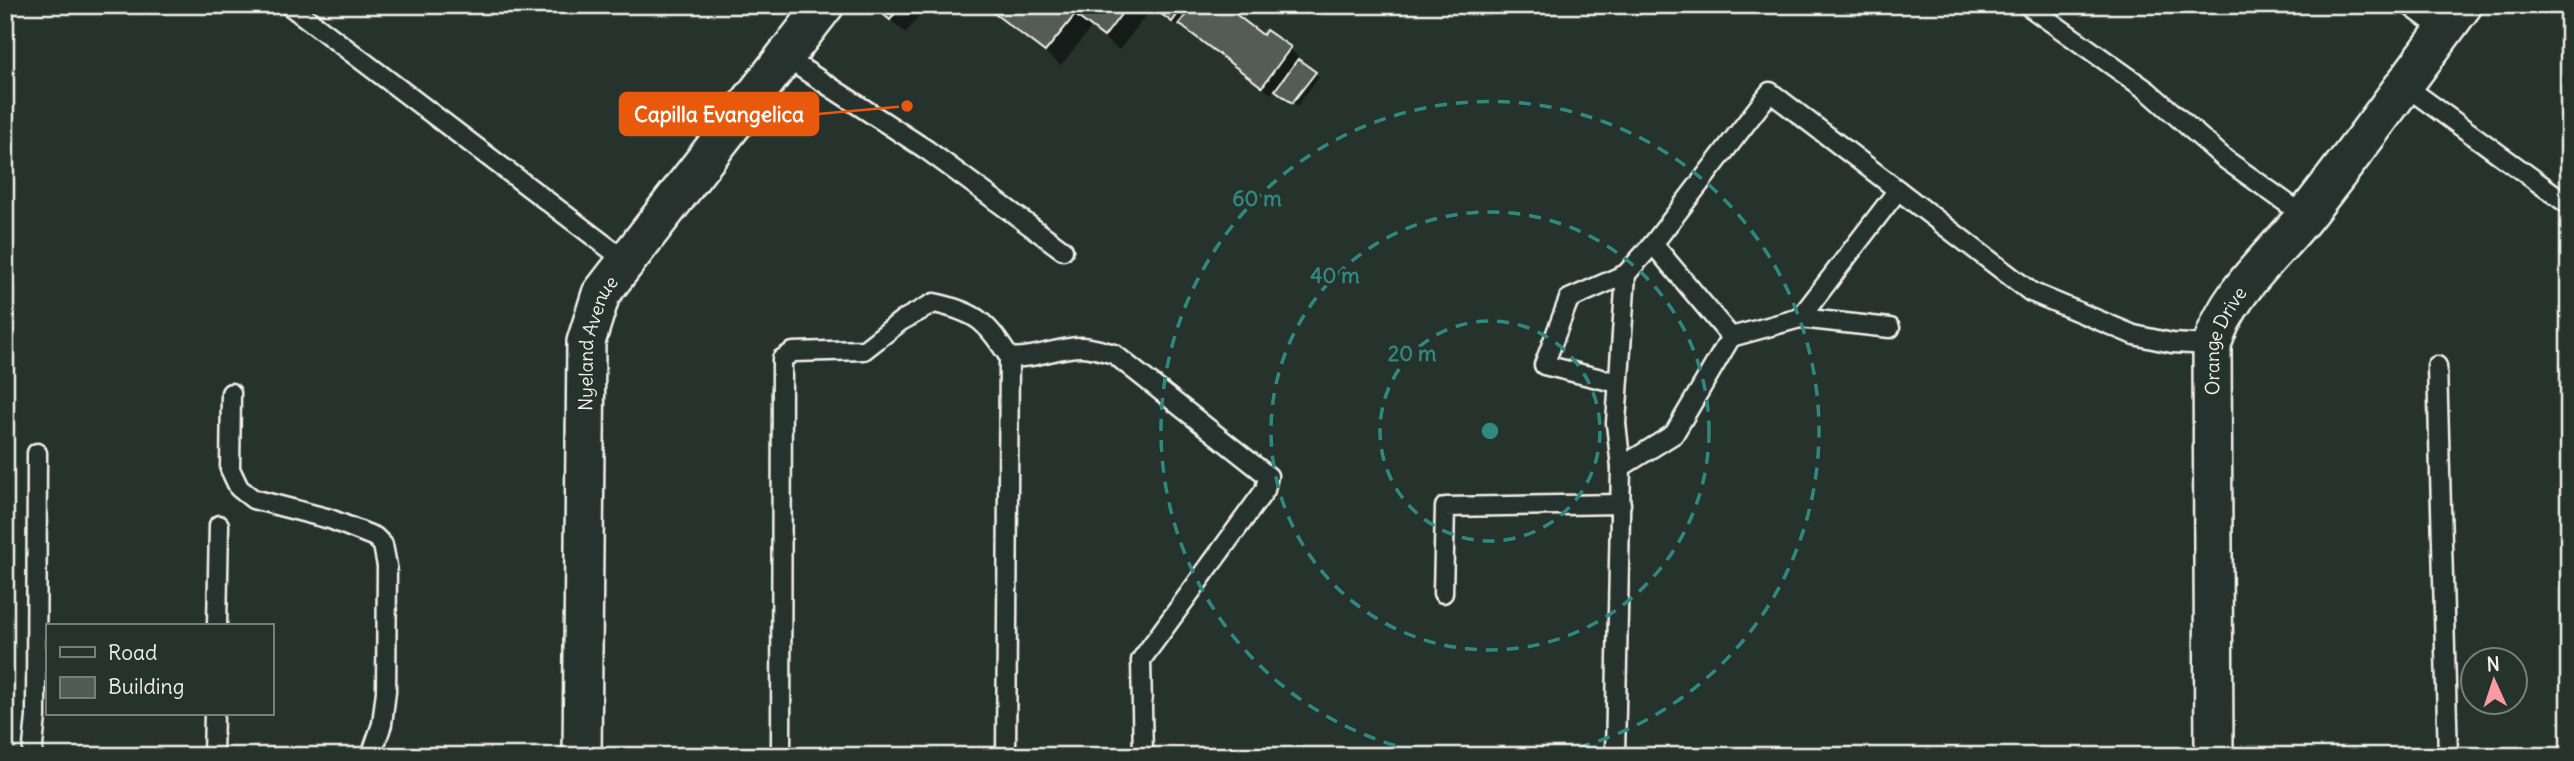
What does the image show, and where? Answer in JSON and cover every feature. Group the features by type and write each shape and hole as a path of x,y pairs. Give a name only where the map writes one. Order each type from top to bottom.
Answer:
{"street":[{"name":"Nyeland Avenue","path":"582,756 586,342 601,294 825,5"},
{"name":"Orange Drive","path":"2214,756 2213,345 2218,324 2233,300 2305,216 2454,18"}],"lane":[{"path":"289,5 626,261"},
{"path":"2027,5 2148,91 2225,159 2305,216"},
{"path":"2409,5 2454,18"},
{"path":"786,58 927,150 1063,250"},
{"path":"2404,85 2569,205"},
{"path":"1618,383 1544,365 1569,299 1626,274 1653,244 1770,92 2031,292 2134,335 2172,343 2213,345"},
{"path":"1800,318 1898,190"},
{"path":"1653,244 1731,337"},
{"path":"1615,756 1621,503 1621,467 1616,423 1626,274"},
{"path":"781,756 782,359 793,352 864,350 901,321 934,303 965,310 991,329 1009,357 1006,756"},
{"path":"1621,467 1674,434 1731,337 1800,318 1890,328"},
{"path":"1009,357 1023,359 1050,351 1082,347 1114,354 1268,476 1265,490 1141,660 1143,756"},
{"path":"2437,366 2448,756"},
{"path":"231,393 230,469 239,488 253,499 330,519 375,537 383,545 387,566 386,691 383,724 371,756"},
{"path":"32,756 36,717 37,453"},
{"path":"1443,593 1445,507 1621,503"},
{"path":"216,624 219,525"},
{"path":"213,756 214,716"}],"building":[{"path":"872,5 901,5 890,20"},
{"path":"983,5 1128,5 1104,37 1075,15 1045,52"},
{"path":"1149,5 1184,5 1172,22"},
{"path":"1193,5 1232,5 1229,9 1263,35 1266,30 1291,47 1262,87 1179,24"},
{"path":"1298,59 1316,72 1292,103 1275,90"}],"place":[{"name":"Capilla Evangelica","path":"907,106"}]}
